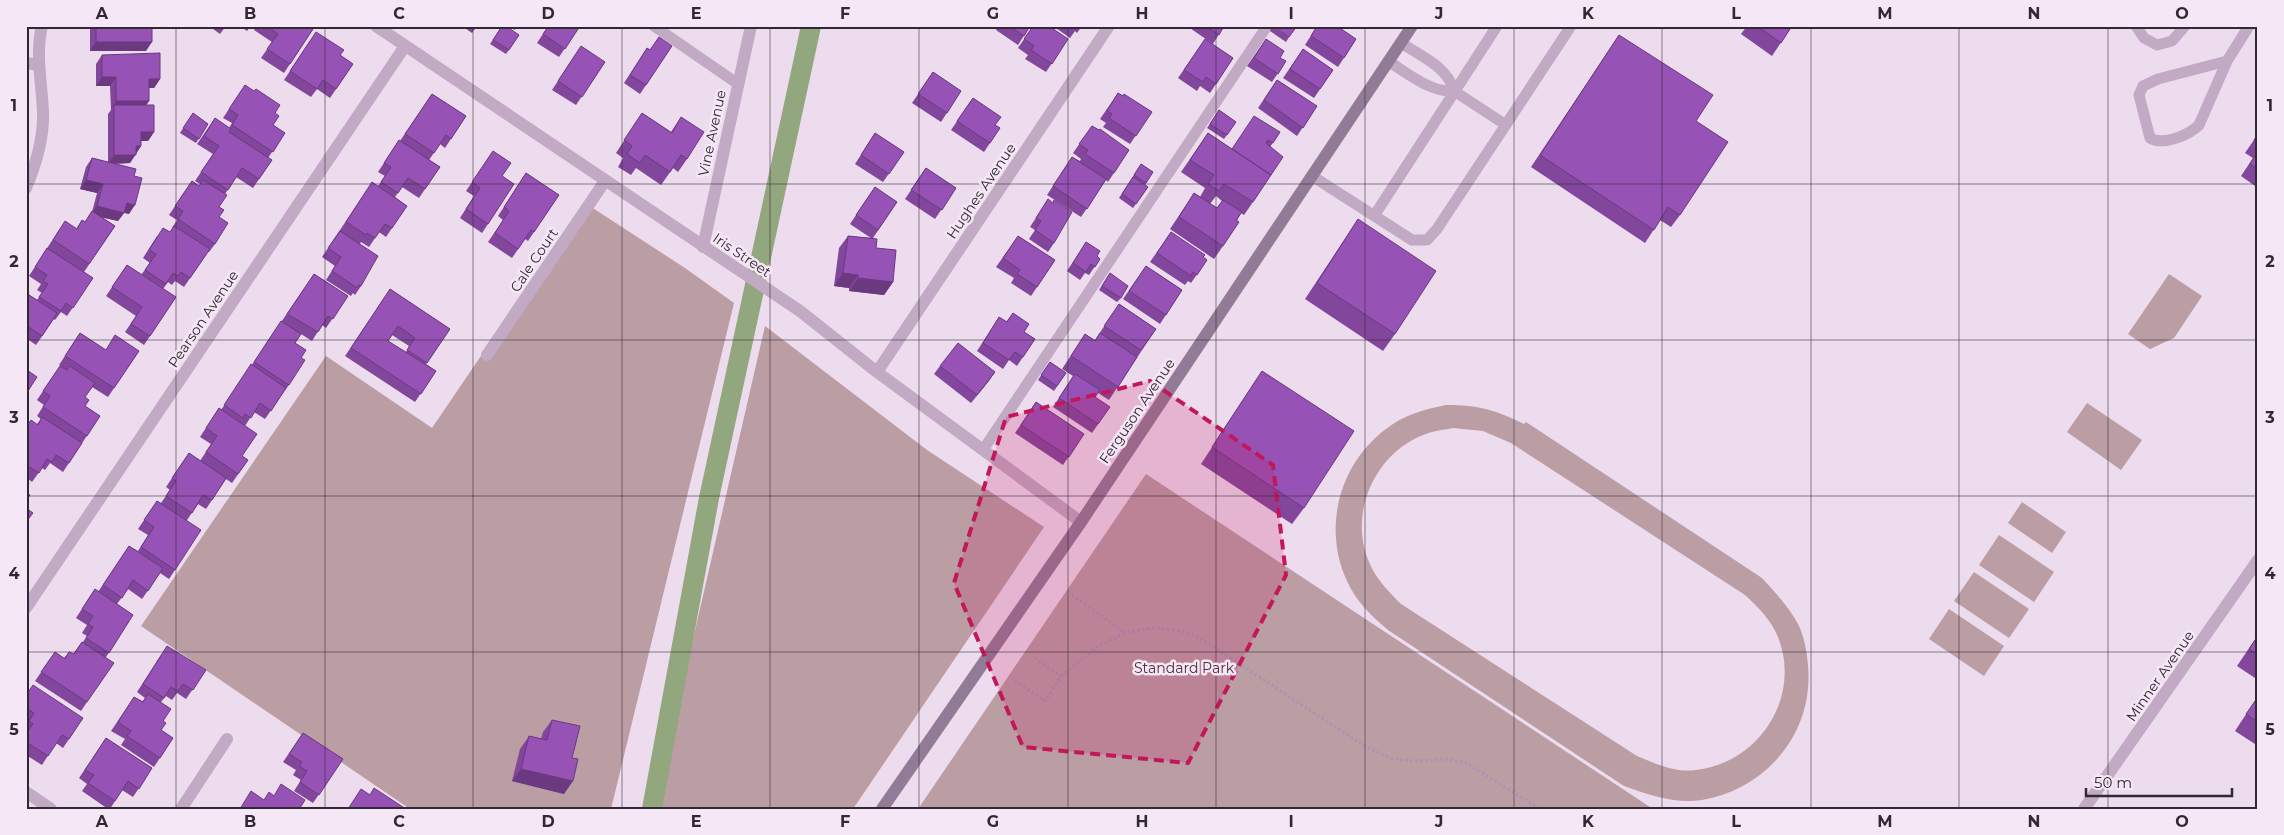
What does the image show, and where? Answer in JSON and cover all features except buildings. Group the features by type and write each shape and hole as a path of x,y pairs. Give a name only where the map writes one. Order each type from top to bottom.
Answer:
{"street":[{"path":"26,188 34,169 41,142 43,114 33,64 42,26"},
{"name":"Iris Street","path":"376,26 800,312 877,372 1081,522"},
{"name":"Vine Avenue","path":"703,247 751,26"},
{"name":"Hughes Avenue","path":"877,372 1109,26"},
{"name":"Ferguson Avenue","path":"882,809 1081,522 1412,26"},
{"name":"Pearson Avenue","path":"26,608 405,46"},
{"name":"Cale Court","path":"487,355 605,181"},
{"name":"Minner Avenue","path":"2084,809 2258,560"},
{"path":"181,809 227,739"},
{"path":"26,792 51,809"}],"lane":[{"path":"654,26 738,84"},
{"path":"983,450 1267,26"},
{"path":"1374,216 1497,26"},
{"path":"1312,176 1412,240 1427,240 1437,229 1571,26"},
{"path":"2136,26 2144,38 2157,45 2172,41 2185,26"},
{"path":"2227,61 2158,79 2143,86 2139,95 2150,138 2156,141 2166,141 2195,129 2203,117 2227,61 2249,26"},
{"path":"1401,43 1444,71 1451,80 1454,91"},
{"path":"1388,61 1433,87 1444,92 1454,91 1506,125"}],"path":[{"path":"1072,595 1125,633"},
{"path":"1015,681 1045,700 1061,676 1100,645 1125,633 1152,628 1180,631 1195,635 1364,746 1393,759 1415,761 1447,759 1466,763 1540,809"},
{"path":"1032,656 1061,676"}],"highlighted area":[{"path":"1150,381 1273,465 1286,575 1188,763 1023,747 954,583 1006,417"}],"green space":[{"path":"585,203 685,268 734,303 611,809 410,809 141,626 326,356 432,428"},
{"path":"2169,274 2202,296 2174,338 2150,349 2128,334"},
{"path":"765,326 927,450 1044,527 853,809 654,809"},
{"path":"2087,403 2142,440 2121,470 2067,432"},
{"path":"1446,405 1477,407 1504,415 1524,424 1526,422 1762,578 1772,588 1789,610 1802,632 1808,660 1808,690 1803,713 1794,735 1782,754 1766,770 1747,784 1725,794 1702,800 1672,800 1624,786 1388,630 1365,608 1351,589 1339,560 1336,516 1341,494 1349,474 1360,455 1375,438 1406,417","holes":["1453,428 1483,431 1511,443 1745,595 1760,610 1772,625 1778,637 1784,660 1784,682 1779,704 1770,723 1756,741 1739,755 1719,765 1696,770 1673,769 1651,762 1637,756 1401,604 1387,589 1375,574 1363,543 1364,505 1370,487 1379,471 1391,456 1406,444 1426,434"]},
{"name":"Standard Park","path":"1146,474 1653,809 918,809"},
{"path":"2022,502 2066,532 2052,553 2008,523"},
{"path":"1999,535 2054,572 2034,602 1979,565"},
{"path":"1974,572 2029,609 2009,638 1954,601"},
{"path":"1949,609 2004,646 1984,676 1929,639"}],"waterway":[{"path":"652,809 709,498 811,26"}]}
